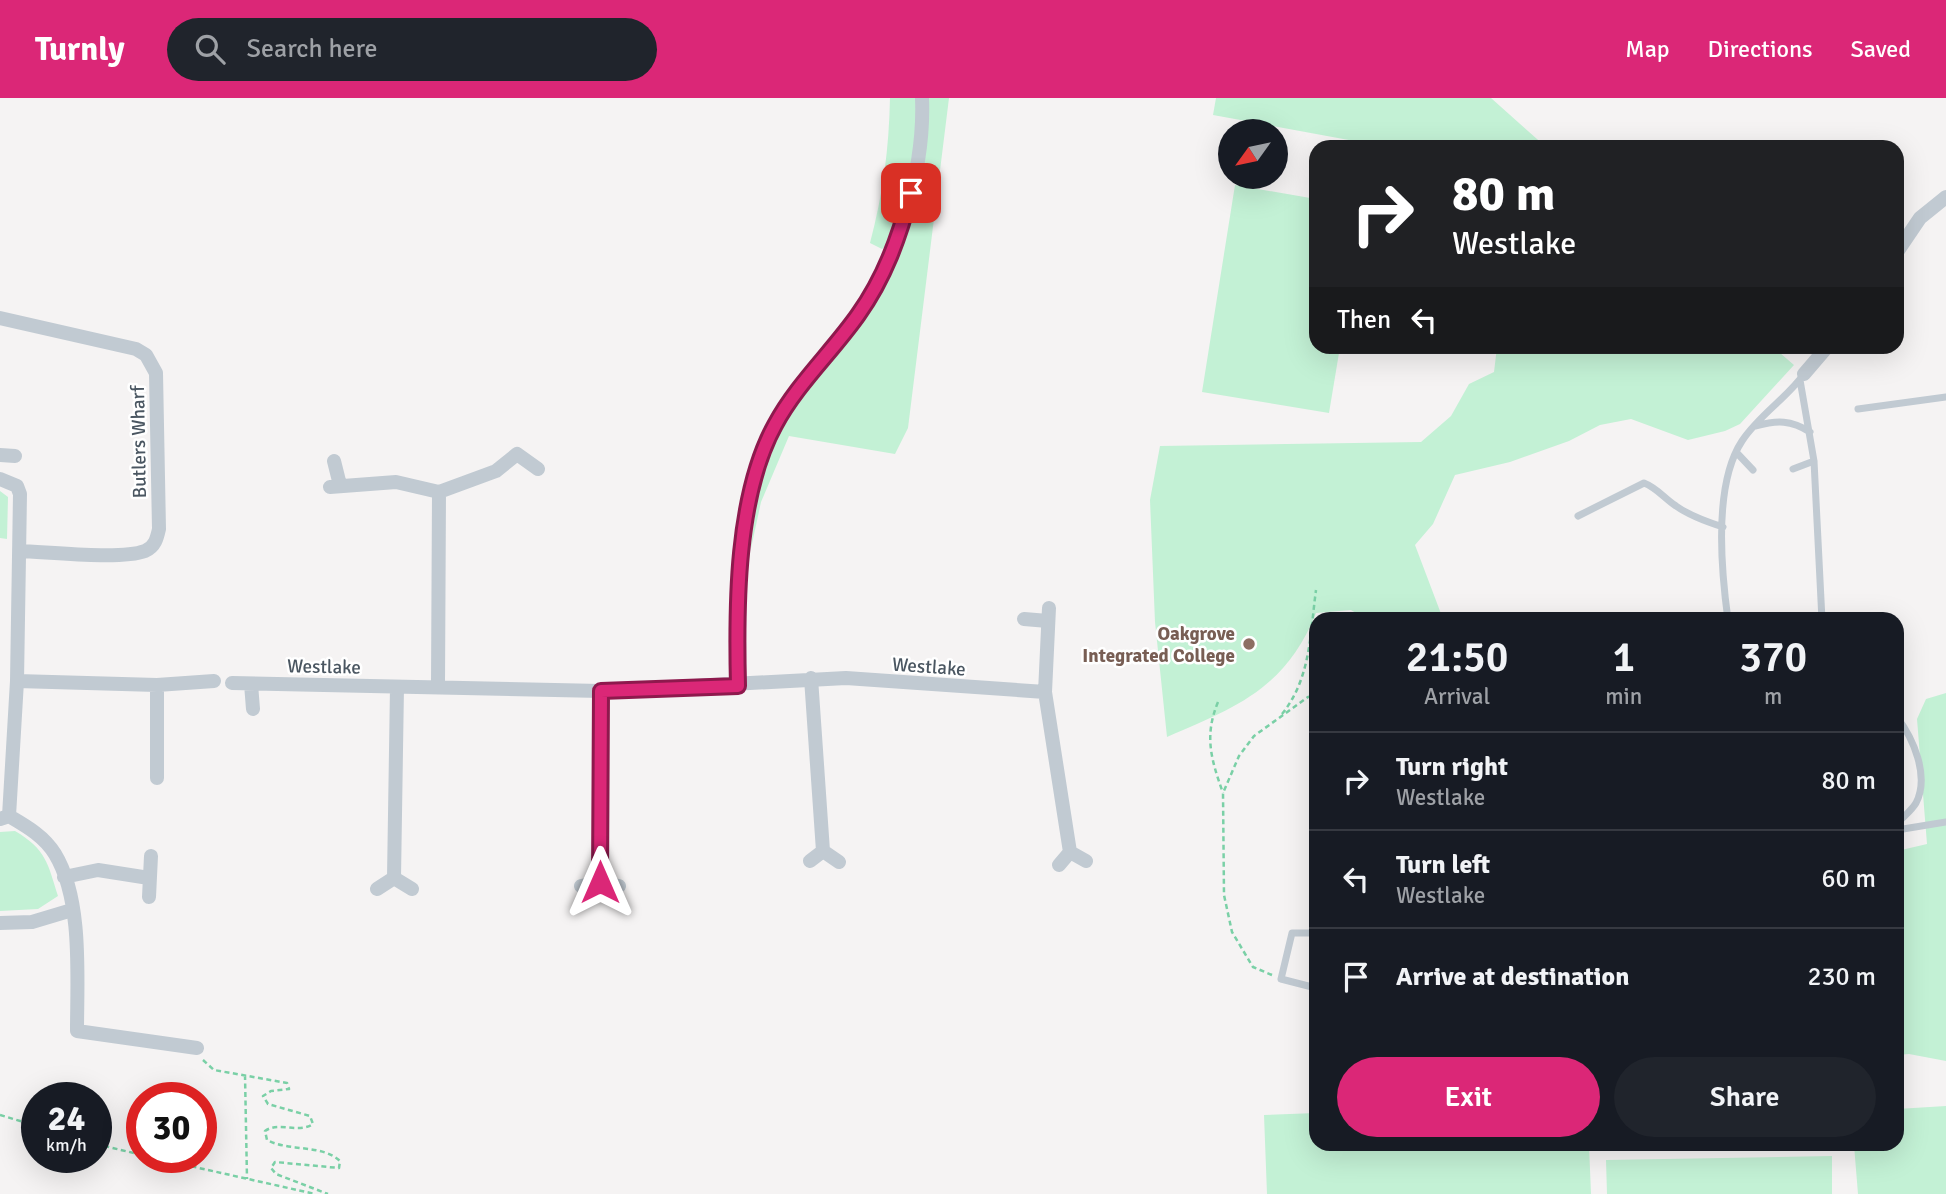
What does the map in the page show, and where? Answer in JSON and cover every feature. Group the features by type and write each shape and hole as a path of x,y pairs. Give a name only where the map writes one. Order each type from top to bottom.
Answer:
{"street":[{"path":"738,686 741,578 754,477 775,425 817,365 857,316 881,279 900,235 911,193 922,98"},
{"path":"1904,242 1920,218 1946,197"},
{"name":"Butlers Wharf","path":"0,318 136,349 146,355 156,373 159,529 155,543 146,551 127,554 20,551"},
{"path":"1802,377 1821,354"},
{"path":"334,461 335,486 396,482 439,492 496,471 517,454 538,469"},
{"path":"0,455 15,456"},
{"path":"0,479 17,486 20,494 17,681 4,818 36,832 55,854 64,877 77,936 77,1031 197,1048"},
{"path":"438,685 439,492"},
{"path":"1024,619 1048,615 1045,692 1070,852"},
{"path":"811,678 823,851"},
{"name":"Westlake","path":"232,683 397,687 438,685 601,691 738,686 811,678 1045,692"},
{"path":"17,681 157,685 214,681"},
{"path":"251,684 253,709"},
{"path":"157,685 157,778"},
{"path":"394,878 397,687"},
{"path":"600,882 601,691"},
{"path":"810,861 823,851"},
{"path":"823,851 839,862"},
{"path":"1070,852 1086,861"},
{"path":"1059,864 1070,852"},
{"path":"149,897 151,856"},
{"path":"64,877 98,870 149,878"},
{"path":"377,889 394,878"},
{"path":"394,878 412,889"},
{"path":"581,886 600,882 619,886"},
{"path":"0,923 32,922 72,909"}],"lane":[{"path":"1727,612 1722,570 1726,480 1735,452 1772,405 1802,377"},
{"path":"1802,377 1814,461 1822,612"},
{"path":"1858,409 1946,397"},
{"path":"1755,426 1774,421 1791,422 1810,432"},
{"path":"1735,452 1753,470"},
{"path":"1793,468 1814,461"},
{"path":"1578,516 1644,484 1654,487 1675,506 1701,520 1723,527"},
{"path":"1904,726 1912,737 1921,782 1916,802 1904,816"},
{"path":"1904,829 1946,822"},
{"path":"1309,933 1292,933 1282,978 1309,986"}],"path":[{"path":"1313,612 1316,590"},
{"path":"1280,716 1298,694 1309,644"},
{"path":"1223,793 1239,756 1254,736 1309,698"},
{"path":"1218,702 1208,726 1215,771 1223,793 1224,895 1232,932 1253,967 1282,978"},
{"path":"197,1048 214,1070 287,1083 289,1089 271,1091 263,1096 268,1104 310,1116 313,1124 306,1128 272,1126 265,1131 267,1140 293,1148 330,1152 340,1161 339,1168 285,1161 275,1162 271,1168 276,1174 328,1194"},
{"path":"245,1075 247,1179"},
{"path":"0,1115 21,1121"},
{"path":"217,1172 315,1194"}],"green space":[{"path":"890,98 949,98 908,428 895,454 789,436 761,502 750,553 759,482 775,439 800,399 805,382 838,341 898,236 882,249 870,243 884,171"},
{"path":"1216,98 1491,98 1538,140 1349,140 1288,129 1288,119 1235,119 1213,115"},
{"path":"1234,189 1258,189 1309,198 1309,354 1339,354 1329,413 1202,392"},
{"path":"1496,354 1781,354 1794,365 1740,424 1725,431 1688,440 1631,419 1600,425 1569,441 1510,462 1455,475 1433,524 1415,545 1440,612 1309,612 1309,628 1304,639 1274,677 1256,692 1216,716 1167,737 1155,622 1150,500 1160,446 1421,442 1451,416 1469,384 1494,372"},
{"path":"0,491 8,497 7,539 0,538"},
{"path":"1946,693 1946,1061 1904,1054 1904,849 1927,844 1917,719 1926,699"},
{"path":"15,831 40,851 58,896 38,909 0,911 0,832"},
{"path":"1946,1106 1946,1194 1858,1194 1854,1151 1904,1151 1904,1109"},
{"path":"1309,1113 1309,1151 1589,1151 1591,1194 1267,1194 1264,1115"},
{"path":"1832,1156 1832,1194 1607,1194 1606,1160"}],"place":[{"name":"Oakgrove Integrated College","path":"1249,644"}],"route":[{"path":"600,882 601,691 738,686 741,578 746,519 754,477 775,425 817,365 857,316 881,279 900,235 911,193"}]}
